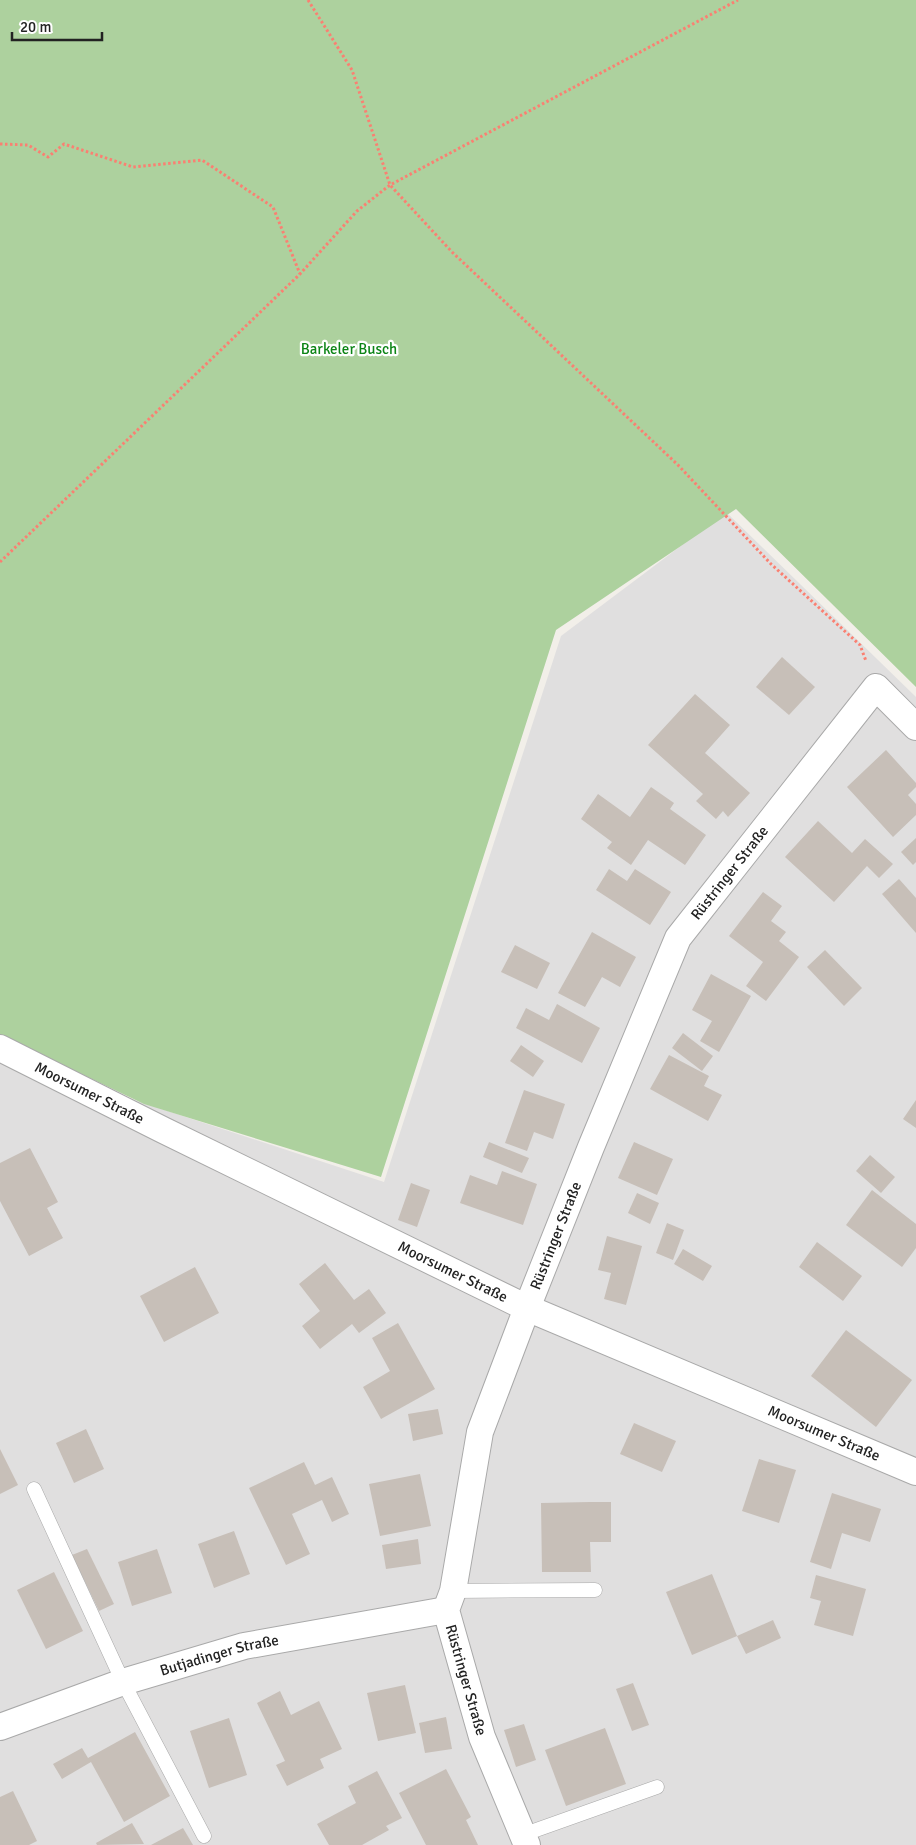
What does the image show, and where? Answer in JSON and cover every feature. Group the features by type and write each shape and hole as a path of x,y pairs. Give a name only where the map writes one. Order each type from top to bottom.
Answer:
{"street":[{"path":"876,688 916,727"},
{"name":"Rüstringer Straße","path":"525,1840 482,1737 450,1600 480,1432 591,1147 678,938 876,688"},
{"name":"Moorsumer Straße","path":"0,1048 527,1308 916,1472"},
{"name":"Butjadinger Straße","path":"0,1727 123,1682 244,1646 450,1600"}],"lane":[{"path":"34,1489 123,1682 204,1836"},
{"path":"450,1600 595,1590"},
{"path":"525,1840 657,1787"}],"path":[{"path":"308,0 352,70 390,185 452,252 678,465 771,564 860,645 876,688"},
{"path":"0,562 300,274 357,211 390,185 738,0"},
{"path":"0,144 28,145 48,157 64,144 133,167 202,160 273,208 300,274"}],"shaded area":[{"path":"726,512 916,697 916,1845 0,1845 0,1056 384,1182 561,636"}],"green space":[{"name":"Barkeler Busch","path":"0,0 916,0 916,687 736,509 556,630 381,1177 144,1104 0,1035"}],"building":[{"path":"782,657 815,687 789,715 756,687"},
{"path":"695,694 730,725 705,753 750,793 728,817 723,811 716,819 696,801 703,794 648,745"},
{"path":"886,750 916,783 916,787 908,795 916,804 916,815 893,837 847,787"},
{"path":"651,787 674,803 670,809 706,835 685,865 648,840 631,865 607,848 612,842 581,819 598,794 630,817"},
{"path":"818,821 852,853 865,839 893,864 879,878 867,866 834,902 785,857"},
{"path":"916,838 916,862 913,865 901,852"},
{"path":"609,869 627,881 635,869 671,892 650,925 596,890"},
{"path":"899,879 916,898 916,933 882,894"},
{"path":"763,892 782,906 771,921 786,932 779,941 799,957 766,1001 746,986 763,962 729,936"},
{"path":"592,932 636,957 620,987 602,977 585,1007 558,993"},
{"path":"515,945 550,963 537,989 501,972"},
{"path":"825,950 862,988 844,1006 807,967"},
{"path":"711,974 751,996 719,1052 700,1041 712,1021 692,1010"},
{"path":"557,1004 600,1028 582,1063 516,1028 526,1008 549,1020"},
{"path":"683,1033 713,1056 702,1071 672,1048"},
{"path":"521,1045 544,1061 533,1077 510,1061"},
{"path":"669,1055 709,1076 704,1086 722,1095 708,1121 650,1089"},
{"path":"524,1090 565,1104 553,1139 534,1132 527,1151 505,1143"},
{"path":"916,1100 916,1128 903,1119"},
{"path":"489,1142 529,1158 522,1173 483,1157"},
{"path":"634,1142 673,1159 657,1195 618,1178"},
{"path":"30,1148 58,1202 47,1208 63,1238 29,1256 0,1201 0,1163"},
{"path":"870,1155 895,1177 881,1193 856,1171"},
{"path":"502,1171 537,1184 523,1225 460,1203 470,1175 497,1185"},
{"path":"411,1183 430,1190 417,1227 398,1220"},
{"path":"872,1190 916,1224 916,1248 902,1267 846,1225"},
{"path":"637,1193 659,1203 650,1224 628,1213"},
{"path":"667,1223 684,1230 673,1260 656,1253"},
{"path":"607,1236 642,1246 626,1305 604,1299 611,1273 598,1270"},
{"path":"817,1242 862,1276 843,1301 799,1267"},
{"path":"683,1249 712,1266 703,1281 674,1264"},
{"path":"325,1263 354,1300 369,1289 386,1313 359,1333 352,1324 320,1349 302,1326 320,1311 299,1284"},
{"path":"195,1267 219,1313 164,1342 140,1296"},
{"path":"398,1323 435,1389 381,1419 363,1387 390,1371 372,1338"},
{"path":"846,1330 912,1380 876,1427 811,1376"},
{"path":"438,1409 443,1434 413,1441 408,1414"},
{"path":"634,1423 676,1441 662,1472 620,1454"},
{"path":"86,1429 104,1469 74,1483 56,1443"},
{"path":"0,1449 18,1485 0,1494"},
{"path":"759,1459 796,1470 779,1523 742,1511"},
{"path":"304,1462 315,1485 332,1477 349,1514 332,1522 322,1500 292,1514 310,1554 286,1565 249,1488"},
{"path":"420,1474 431,1526 380,1536 369,1484"},
{"path":"832,1493 881,1509 870,1542 842,1533 831,1569 810,1562"},
{"path":"611,1502 611,1542 590,1542 591,1572 542,1572 541,1503"},
{"path":"234,1531 250,1574 214,1588 198,1544"},
{"path":"418,1539 421,1564 386,1569 382,1545"},
{"path":"87,1549 114,1604 99,1611 72,1555"},
{"path":"157,1549 172,1593 132,1606 118,1562"},
{"path":"54,1572 83,1631 46,1649 17,1590"},
{"path":"712,1574 737,1636 692,1655 666,1592"},
{"path":"816,1575 866,1589 853,1636 814,1625 821,1601 810,1598"},
{"path":"773,1620 781,1638 746,1654 737,1636"},
{"path":"633,1683 649,1725 632,1731 616,1689"},
{"path":"405,1685 416,1733 378,1741 367,1693"},
{"path":"280,1691 291,1715 319,1701 342,1749 320,1759 324,1768 287,1786 276,1765 285,1761 257,1703"},
{"path":"446,1717 452,1749 425,1753 419,1723"},
{"path":"229,1718 247,1775 209,1788 190,1731"},
{"path":"524,1724 536,1760 516,1767 504,1730"},
{"path":"605,1728 626,1784 566,1806 545,1750"},
{"path":"135,1732 170,1796 124,1822 91,1762 62,1779 53,1764 82,1748 88,1758"},
{"path":"446,1769 471,1817 466,1820 478,1845 426,1845 399,1793"},
{"path":"377,1771 402,1818 386,1826 389,1830 362,1845 329,1845 317,1824 356,1803 348,1786"},
{"path":"13,1791 37,1841 29,1845 0,1845 0,1797"},
{"path":"132,1823 144,1844 97,1845 96,1843"},
{"path":"183,1828 193,1845 151,1845"}]}
